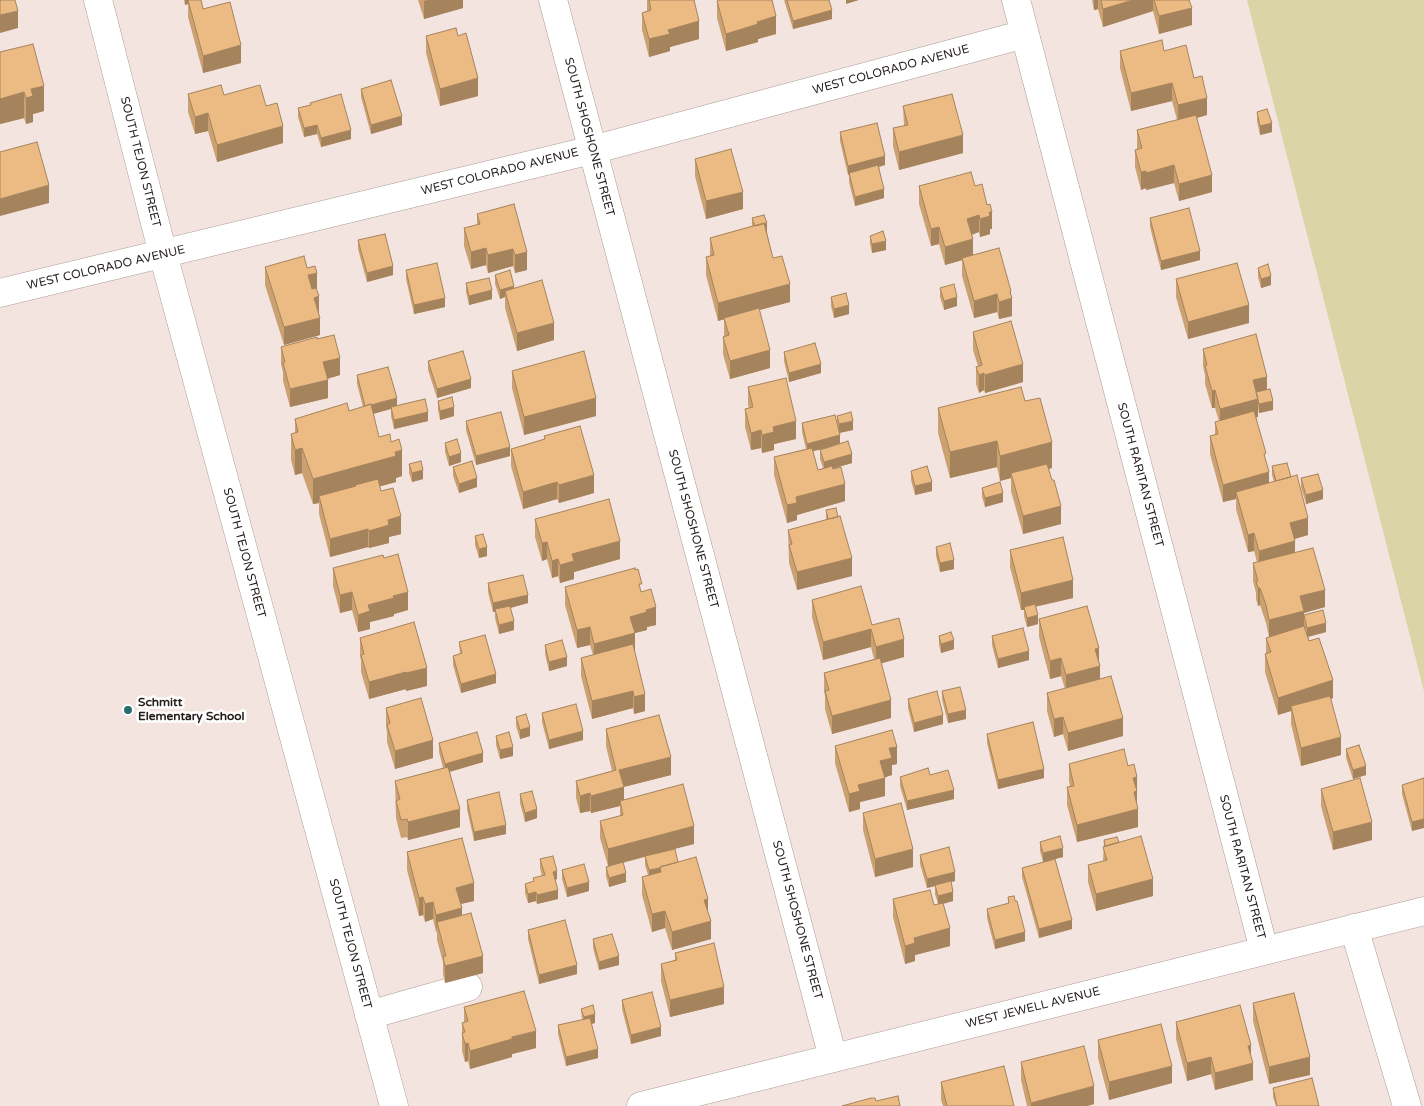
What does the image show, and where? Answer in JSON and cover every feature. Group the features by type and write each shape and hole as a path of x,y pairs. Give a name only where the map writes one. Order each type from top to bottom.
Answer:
{"street":[{"name":"SOUTH TEJON STREET","path":"98,0 163,254 394,1106"},
{"name":"SOUTH SHOSHONE STREET","path":"553,0 833,1058"},
{"name":"SOUTH RARITAN STREET","path":"1016,0 1264,950"},
{"name":"WEST COLORADO AVENUE","path":"0,293 592,150 1026,34"},
{"name":"WEST JEWELL AVENUE","path":"641,1106 1424,911"},
{"path":"1354,928 1407,1106"},
{"path":"368,1014 468,987"}],"shaded area":[{"path":"1247,0 1424,0 1424,691"}],"building":[{"path":"0,0 15,0 18,11 0,15"},
{"path":"188,0 201,0 203,9 230,2 241,45 203,56"},
{"path":"649,0 694,0 699,21 668,30 670,34 649,39 642,13 651,10"},
{"path":"772,0 776,16 726,34 717,1"},
{"path":"787,0 829,0 832,10 793,21"},
{"path":"1101,0 1133,0 1103,9"},
{"path":"1154,0 1189,0 1192,8 1159,16"},
{"path":"456,28 458,36 466,33 478,78 440,89 426,36"},
{"path":"1162,40 1164,51 1186,45 1194,78 1202,76 1207,98 1178,105 1172,83 1131,93 1120,51"},
{"path":"33,44 44,86 31,89 33,96 26,98 24,92 0,99 0,52"},
{"path":"391,80 402,116 371,125 361,89"},
{"path":"221,85 224,95 260,85 266,106 277,103 283,126 217,145 208,113 195,117 188,94"},
{"path":"341,94 351,130 321,138 317,125 304,128 298,108"},
{"path":"952,94 963,135 899,152 893,128 908,125 903,106"},
{"path":"1267,109 1272,123 1260,126 1257,112"},
{"path":"1196,115 1212,175 1179,184 1174,165 1146,173 1146,171 1141,172 1135,150 1142,148 1137,130"},
{"path":"877,123 885,156 848,166 840,132"},
{"path":"37,142 49,185 0,199 0,152"},
{"path":"731,149 743,192 706,201 695,159"},
{"path":"878,165 884,189 855,197 849,173"},
{"path":"971,172 975,186 982,184 987,205 990,204 992,212 989,212 990,216 980,219 979,215 967,219 973,239 945,247 939,227 931,229 919,186"},
{"path":"514,204 527,252 515,255 513,249 488,255 486,248 471,252 464,228 480,224 477,214"},
{"path":"1189,208 1200,251 1161,261 1150,218"},
{"path":"764,215 767,223 755,226 752,218"},
{"path":"764,223 773,258 782,256 790,284 718,303 706,257 714,255 710,238"},
{"path":"883,231 886,241 872,244 870,236"},
{"path":"385,234 393,266 367,273 358,240"},
{"path":"999,248 1012,298 999,302 997,294 974,301 962,258"},
{"path":"304,256 307,268 315,266 317,273 308,275 312,289 316,288 319,296 314,298 320,318 284,327 265,267"},
{"path":"437,263 445,298 414,305 406,270"},
{"path":"1237,263 1249,305 1188,322 1176,279"},
{"path":"1268,264 1271,276 1261,279 1258,268"},
{"path":"510,270 514,286 500,290 495,275"},
{"path":"489,278 492,290 469,296 466,283"},
{"path":"542,280 554,323 517,333 505,291"},
{"path":"954,284 957,297 944,301 940,288"},
{"path":"846,293 849,305 834,309 831,297"},
{"path":"759,308 770,350 730,361 723,337 729,335 724,318"},
{"path":"1011,321 1023,364 979,375 976,367 982,365 973,332"},
{"path":"1256,334 1267,377 1253,380 1258,399 1220,409 1215,390 1212,391 1205,366 1207,365 1203,349"},
{"path":"334,335 340,358 323,362 328,380 290,389 281,347 317,337 317,339"},
{"path":"815,343 821,364 789,373 784,352"},
{"path":"463,351 471,379 437,389 428,361"},
{"path":"584,351 596,398 524,417 512,371"},
{"path":"388,367 397,398 365,406 357,375"},
{"path":"786,378 796,421 773,427 774,432 762,435 761,430 751,433 745,409 753,407 748,387"},
{"path":"1021,387 1025,401 1040,398 1052,442 1000,456 997,441 950,452 938,408"},
{"path":"1270,389 1273,401 1259,404 1256,392"},
{"path":"452,397 454,407 440,411 438,401"},
{"path":"425,399 428,412 394,420 391,407"},
{"path":"347,403 349,411 371,404 379,437 390,434 391,442 399,439 402,450 395,452 396,456 313,479 302,448 295,450 291,434 298,432 295,419"},
{"path":"1254,411 1266,453 1264,454 1269,472 1223,485 1210,436 1218,434 1215,422"},
{"path":"501,412 510,447 476,456 466,421"},
{"path":"851,412 853,421 839,424 837,416"},
{"path":"835,415 840,435 807,444 802,423"},
{"path":"580,426 594,475 559,485 557,482 523,492 511,449 545,439 544,436"},
{"path":"457,439 461,453 449,457 445,443"},
{"path":"848,441 852,454 824,462 820,450"},
{"path":"812,448 818,470 832,466 833,469 841,467 845,484 796,497 797,503 787,505 774,457"},
{"path":"421,461 423,470 412,473 409,464"},
{"path":"472,461 477,478 459,484 453,467"},
{"path":"1287,463 1291,477 1276,481 1272,466"},
{"path":"1047,464 1052,480 1054,480 1061,506 1023,516 1011,473"},
{"path":"927,466 932,482 915,486 911,471"},
{"path":"1318,474 1323,490 1306,495 1301,478"},
{"path":"1297,475 1308,518 1290,523 1295,541 1259,551 1254,533 1248,535 1236,492"},
{"path":"378,479 381,491 393,488 401,516 388,520 389,525 330,539 319,496"},
{"path":"1000,482 1003,493 985,498 982,488"},
{"path":"609,499 620,541 572,554 574,561 560,565 558,559 552,561 547,542 542,543 535,519"},
{"path":"836,508 838,517 828,519 826,510"},
{"path":"840,516 852,558 797,572 789,545 792,544 788,530"},
{"path":"483,534 487,547 479,549 475,536"},
{"path":"1063,537 1073,580 1021,593 1010,550"},
{"path":"950,543 954,560 940,563 936,547"},
{"path":"1313,548 1325,590 1300,596 1304,611 1269,620 1266,605 1256,581 1258,581 1253,563"},
{"path":"398,554 408,592 368,605 370,611 358,615 352,592 340,595 333,568 383,555 384,558"},
{"path":"635,568 635,570 638,569 642,584 639,584 641,592 651,589 656,607 630,617 635,633 594,644 590,627 577,630 565,587"},
{"path":"523,575 528,595 493,603 488,583"},
{"path":"861,586 872,625 899,618 904,639 876,647 871,629 823,642 812,600"},
{"path":"1035,604 1038,615 1027,618 1024,607"},
{"path":"510,606 514,621 499,625 495,609"},
{"path":"1087,606 1099,648 1095,649 1100,666 1066,675 1061,658 1050,661 1039,619"},
{"path":"1323,610 1326,623 1307,628 1304,615"},
{"path":"414,622 427,668 369,682 361,655 364,654 360,638"},
{"path":"1304,626 1309,641 1319,638 1333,680 1278,698 1265,654 1271,652 1266,638"},
{"path":"1023,628 1029,651 998,659 992,636"},
{"path":"951,632 954,640 941,644 939,636"},
{"path":"485,635 496,674 461,684 453,656 462,653 459,642"},
{"path":"562,640 567,657 549,662 545,645"},
{"path":"633,644 645,694 634,697 633,691 592,701 581,658"},
{"path":"880,658 891,700 832,716 825,691 829,690 824,673"},
{"path":"1111,676 1123,718 1068,733 1063,717 1054,719 1047,693"},
{"path":"960,687 966,710 948,714 942,691"},
{"path":"937,691 943,715 914,723 908,699"},
{"path":"1330,696 1341,737 1301,748 1291,706"},
{"path":"421,698 433,740 395,751 387,725 390,723 386,708"},
{"path":"576,704 583,731 549,740 542,713"},
{"path":"526,714 530,727 520,730 516,717"},
{"path":"659,715 671,757 619,770 624,787 591,796 590,793 580,796 576,781 616,770 606,729"},
{"path":"1033,722 1044,769 998,780 987,734"},
{"path":"892,730 897,747 889,748 892,758 880,761 885,778 858,785 860,791 849,794 835,746"},
{"path":"477,732 483,753 445,764 439,743"},
{"path":"509,732 513,747 500,750 496,736"},
{"path":"1359,745 1366,766 1353,770 1346,749"},
{"path":"1124,749 1128,766 1134,764 1137,777 1133,778 1137,791 1134,792 1138,809 1077,825 1067,787 1074,786 1069,764"},
{"path":"448,767 460,809 408,822 407,819 401,820 396,801 400,799 395,781"},
{"path":"928,768 930,775 948,770 954,790 907,801 900,777"},
{"path":"1360,778 1372,822 1333,832 1321,789"},
{"path":"1424,778 1424,819 1412,822 1402,785"},
{"path":"683,784 694,826 608,849 600,821 623,815 620,801"},
{"path":"532,791 537,809 525,813 520,794"},
{"path":"499,792 506,825 474,832 467,800"},
{"path":"901,803 913,849 875,859 863,813"},
{"path":"1060,836 1063,848 1043,853 1040,842"},
{"path":"1141,836 1153,879 1096,894 1088,865 1107,860 1103,847"},
{"path":"1117,837 1119,842 1105,846 1104,840"},
{"path":"462,838 474,883 456,888 462,908 436,915 433,902 425,904 423,897 419,898 407,852"},
{"path":"949,847 955,872 927,879 920,855"},
{"path":"675,849 678,862 649,870 645,856"},
{"path":"553,856 557,871 553,872 558,890 537,895 536,892 528,894 525,884 534,881 533,878 545,875 540,859"},
{"path":"696,857 708,899 704,900 711,921 672,932 665,911 652,914 642,877 661,872 660,867"},
{"path":"1055,859 1072,920 1039,929 1022,868"},
{"path":"623,862 626,873 609,878 606,867"},
{"path":"584,864 589,882 567,888 562,870"},
{"path":"951,881 953,892 938,896 935,885"},
{"path":"930,890 934,905 943,903 950,928 914,938 915,943 905,946 893,899"},
{"path":"1014,896 1025,932 995,940 987,909 1009,903 1008,897"},
{"path":"471,913 483,956 445,966 443,956 446,956 437,922"},
{"path":"565,920 577,965 539,975 528,930"},
{"path":"612,934 619,956 599,962 593,939"},
{"path":"714,943 724,987 670,1000 661,964 677,960 675,953"},
{"path":"524,991 536,1031 470,1051 468,1043 465,1044 462,1033 465,1032 462,1023 468,1021 464,1007"},
{"path":"652,992 661,1027 631,1035 622,1000"},
{"path":"1294,993 1310,1057 1269,1067 1253,1003"},
{"path":"593,1005 595,1014 584,1017 581,1009"},
{"path":"1240,1005 1251,1045 1248,1046 1253,1063 1215,1073 1211,1057 1187,1063 1176,1022"},
{"path":"590,1018 598,1049 566,1057 558,1025"},
{"path":"1161,1024 1172,1066 1109,1082 1098,1040"},
{"path":"1084,1046 1094,1086 1031,1103 1021,1062"},
{"path":"1004,1066 1014,1106 947,1106 941,1082"},
{"path":"1312,1078 1319,1106 1277,1106 1273,1088"},
{"path":"898,1096 900,1106 842,1106 871,1098 875,1098 876,1101"}],"place":[{"name":"Schmitt Elementary School","path":"128,710"}]}
